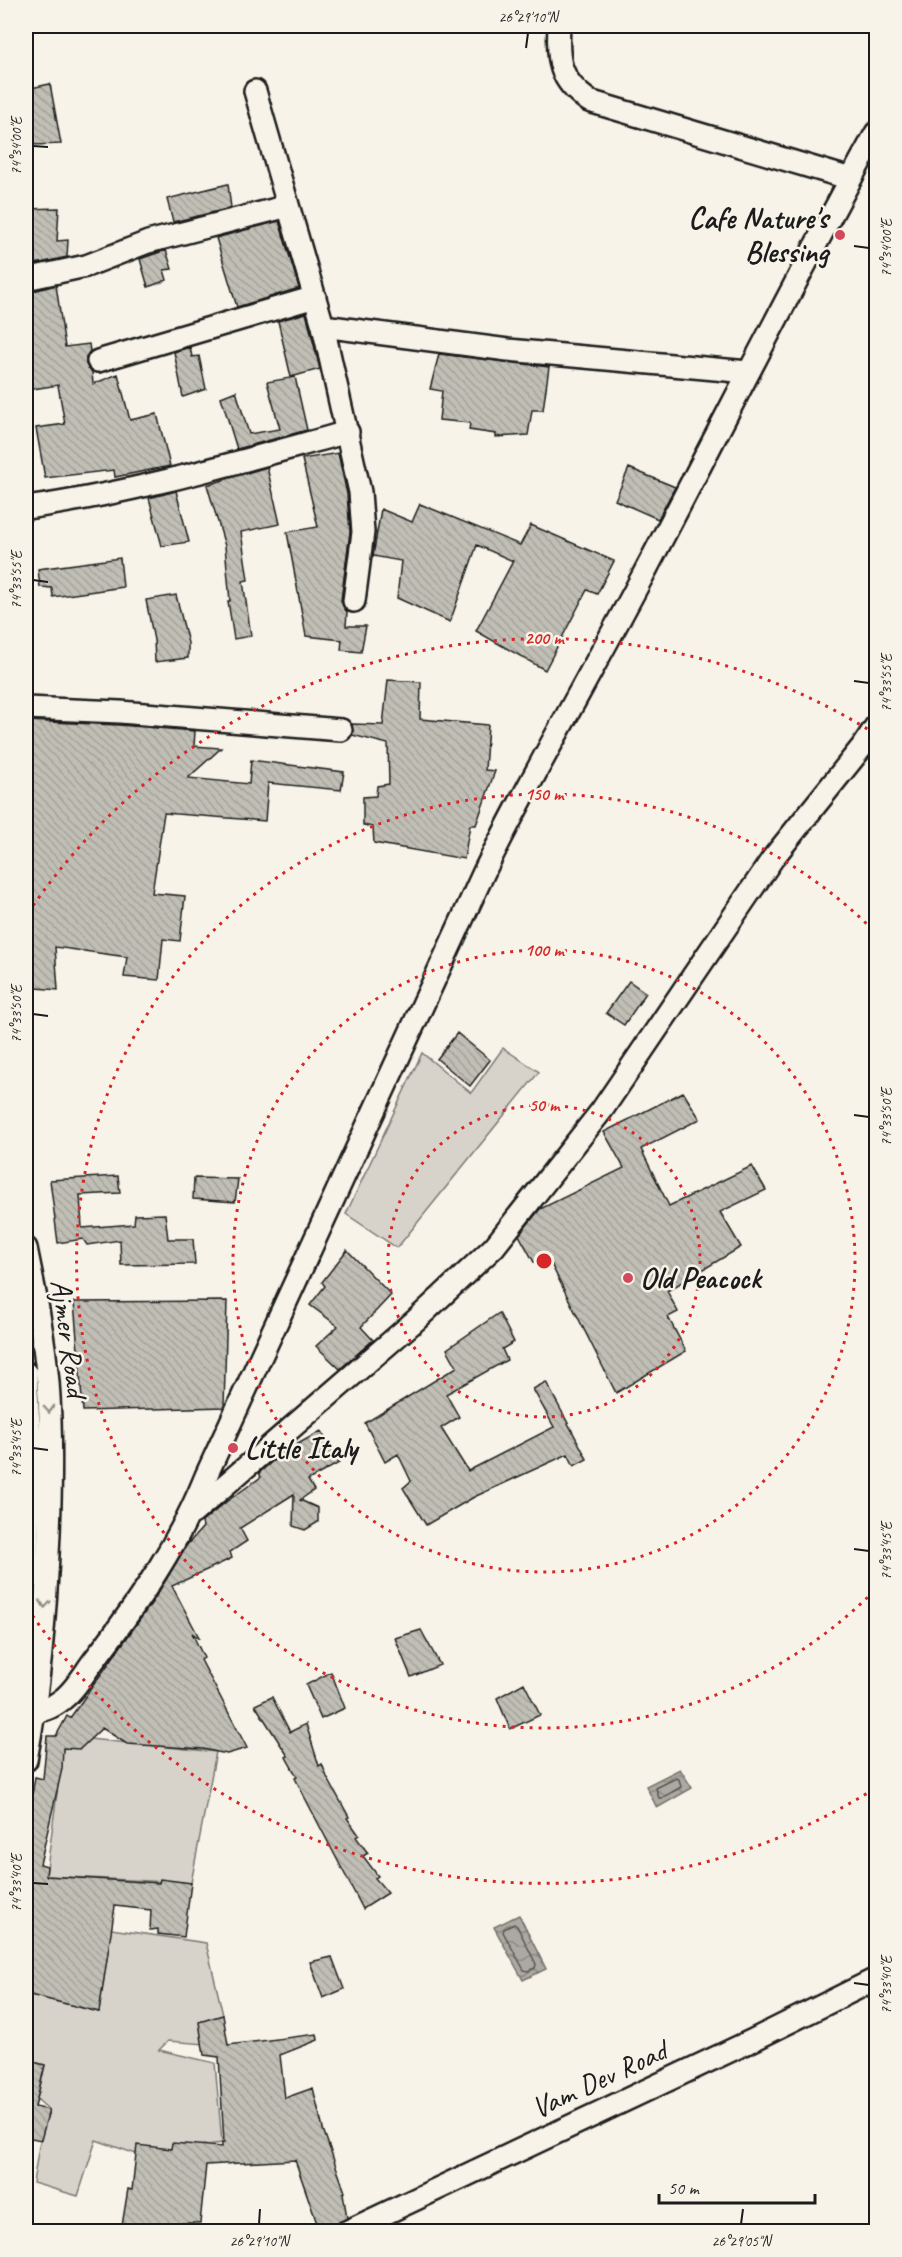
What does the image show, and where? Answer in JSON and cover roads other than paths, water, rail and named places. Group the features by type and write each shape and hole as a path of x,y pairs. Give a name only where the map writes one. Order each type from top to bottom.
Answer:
{"street":[{"path":"559,26 563,76 573,90 589,101 851,179"},
{"path":"255,92 323,326 348,432 363,512 363,532 354,601"},
{"path":"30,1712 51,1707 66,1697 115,1634 166,1558 190,1515 206,1476 523,794 640,582 748,372 876,133"},
{"path":"26,279 86,266 148,242 288,206"},
{"path":"98,361 315,297"},
{"path":"323,326 508,350 748,372"},
{"path":"26,508 79,501 138,488 348,432"},
{"path":"26,708 120,712 341,730"},
{"path":"190,1515 416,1320 494,1247 602,1110 773,858 862,747 876,726"},
{"name":"Ajmer Road","path":"26,1248 39,1313 26,1577"},
{"name":"Ajmer Road","path":"26,1760 47,1571 51,1472 34,1380"},
{"name":"Vam Dev Road","path":"346,2232 753,2040 876,1979"}],"water":[{"path":"680,1769 692,1788 657,1808 646,1786"},
{"path":"519,1915 546,1969 523,1980 494,1927"}],"place":[{"name":"Cafe Nature's Blessing","path":"840,235"},
{"name":"Old Peacock","path":"628,1278"},
{"name":"Little Italy","path":"233,1448"}]}
